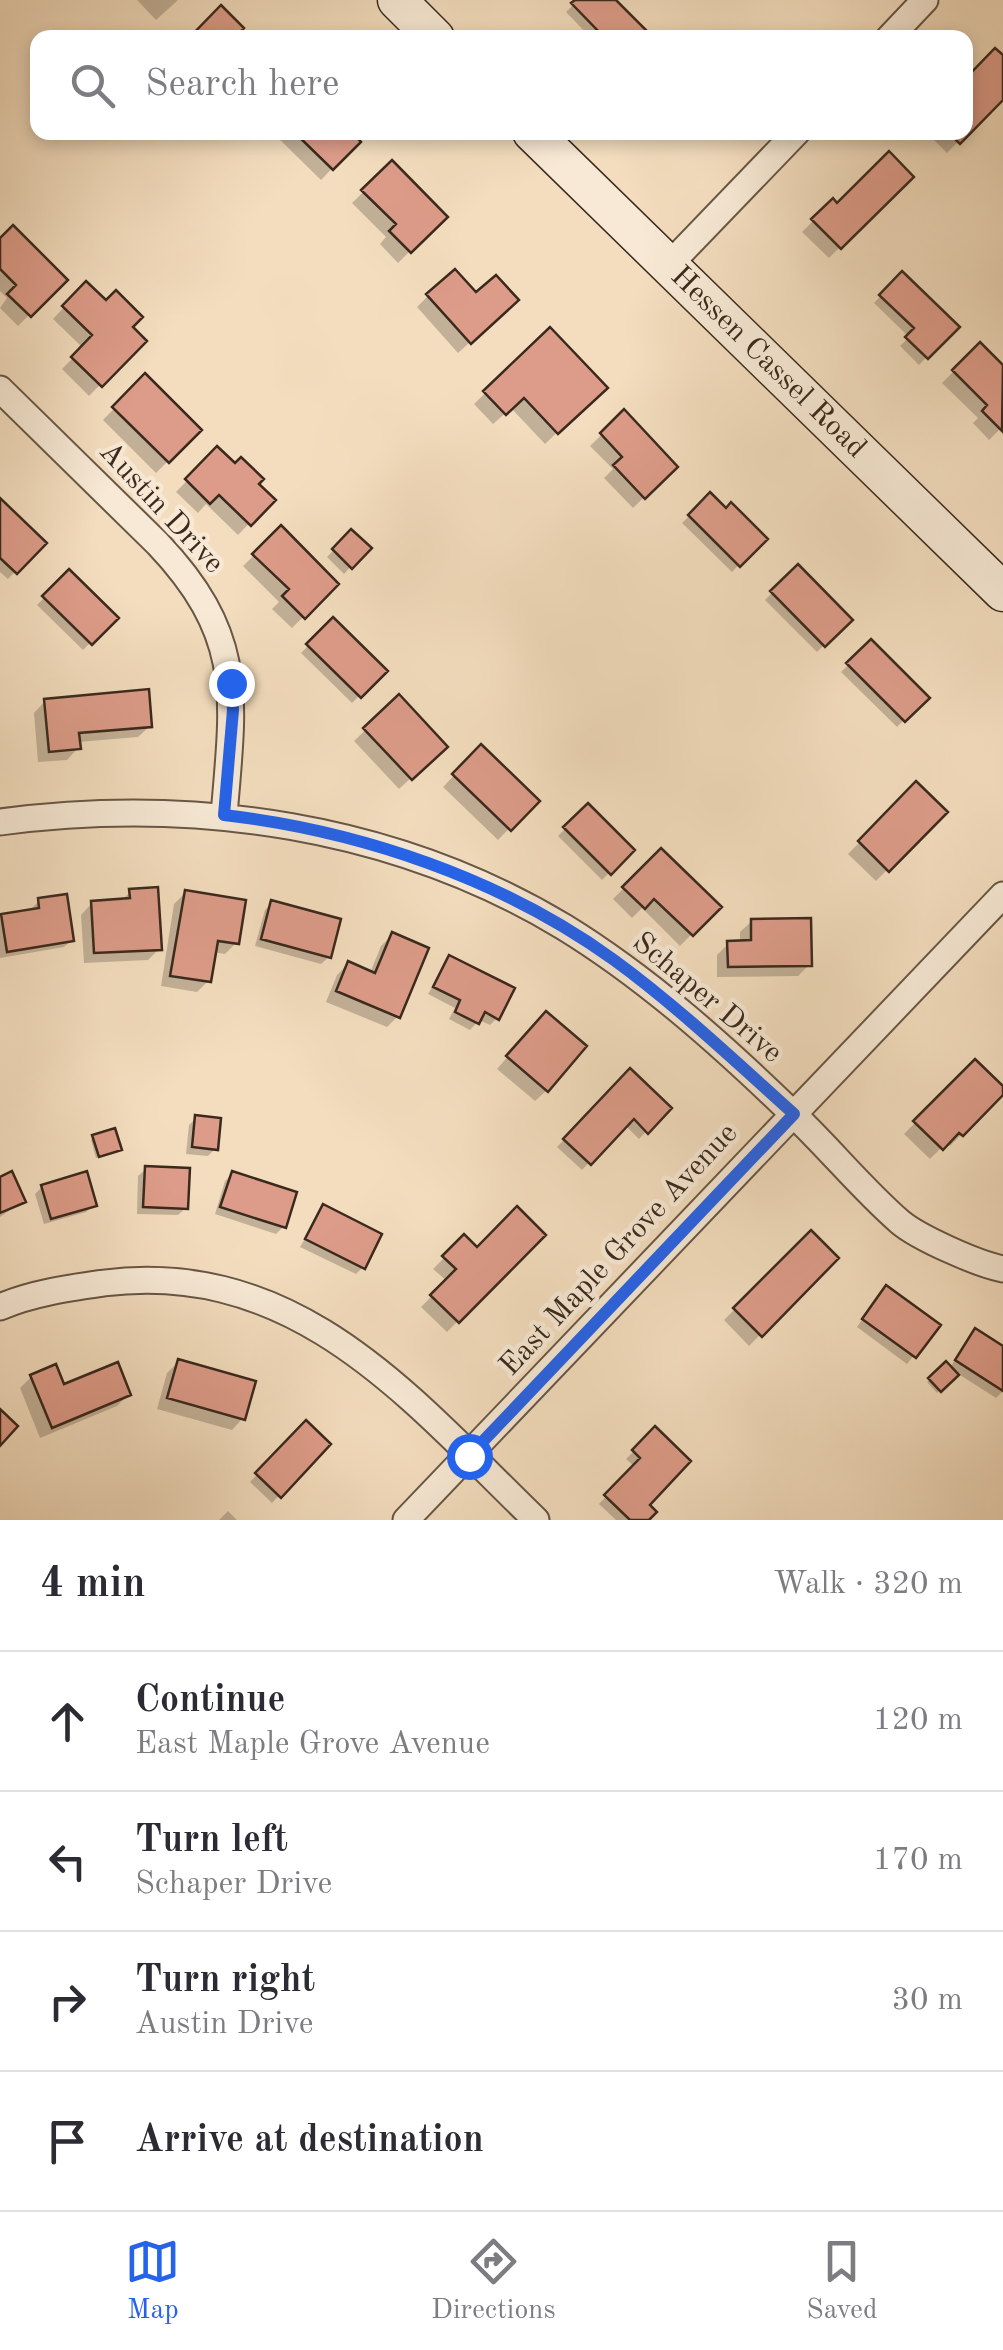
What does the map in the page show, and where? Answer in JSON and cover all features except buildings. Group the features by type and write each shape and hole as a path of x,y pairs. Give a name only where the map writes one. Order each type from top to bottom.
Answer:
{"main road":[{"path":"397,0 428,30"},
{"name":"Hessen Cassel Road","path":"540,140 1003,592"}],"street":[{"path":"897,30 925,0"},
{"path":"668,266 789,140"},
{"name":"Austin Drive","path":"0,389 181,568 215,624 231,683 233,710 224,815"},
{"name":"Schaper Drive","path":"0,822 116,811 224,815 378,846 455,874 563,927 650,988 794,1114 903,1224 984,1266 1003,1269"},
{"name":"East Maple Grove Avenue","path":"406,1520 1003,895"},
{"path":"0,1308 68,1288 134,1280 221,1289 286,1311 340,1340 399,1386 536,1520"}],"route":[{"path":"231,683 233,710 224,815 274,822 378,846 520,903 611,958 650,988 794,1114 469,1456"}]}
